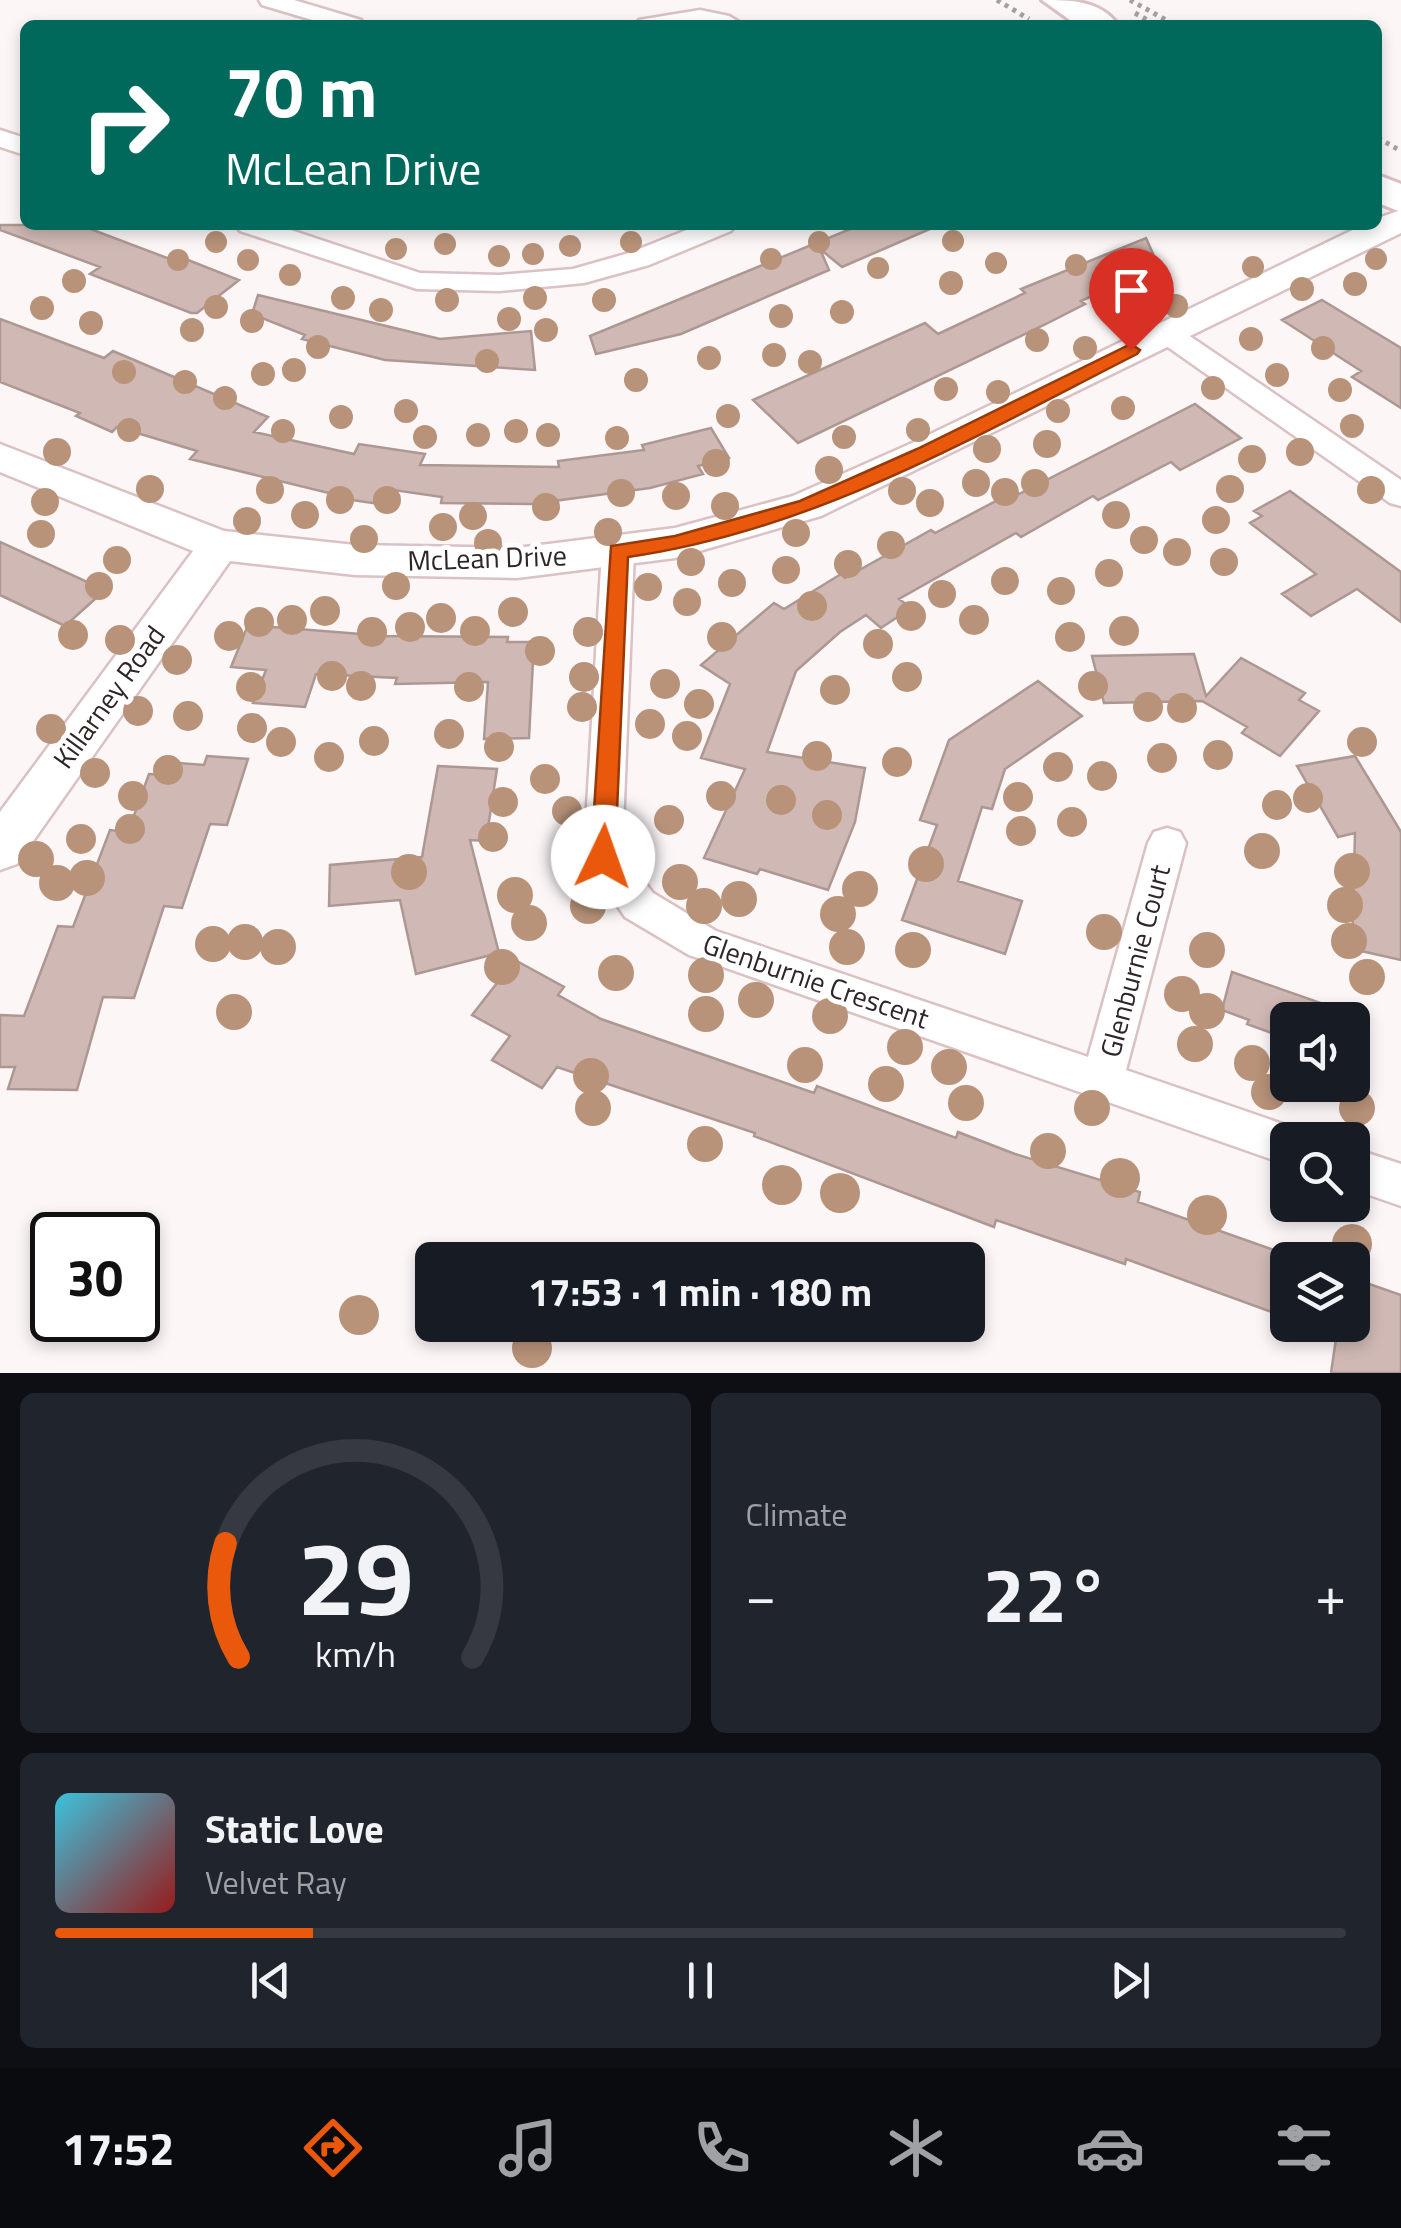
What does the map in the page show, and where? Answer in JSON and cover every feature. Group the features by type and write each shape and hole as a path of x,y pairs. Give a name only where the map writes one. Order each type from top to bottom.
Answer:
{"main road":[{"path":"1058,0 1092,20"}],"street":[{"path":"270,0 337,20"},
{"path":"676,20 698,16 713,20"},
{"path":"264,230 417,282 499,283 574,277 639,259 710,230"},
{"name":"McLean Drive","path":"0,457 219,545 356,560 517,563 675,543 807,506 924,454 1165,332 1380,230"},
{"path":"1165,332 1401,495"},
{"name":"Killarney Road","path":"0,850 219,545"},
{"name":"Glenburnie Crescent","path":"618,551 603,857 639,905 703,944 1270,1139"},
{"name":"Glenburnie Court","path":"1102,1080 1168,843"},
{"path":"1370,1174 1401,1184"}],"path":[{"path":"997,0 1031,20"},
{"path":"1130,0 1166,20"}],"building":[{"path":"0,225 20,225 20,230 93,230 183,264 188,260 239,280 197,313 191,313 90,274 100,267 0,230"},
{"path":"848,230 927,230 842,267 820,249 829,270 681,334 596,354 590,336"},
{"path":"1146,238 1158,265 1081,301 1085,304 1046,324 798,443 753,400 925,323 938,334 1025,293 1021,289"},
{"path":"258,295 440,339 531,331 535,370 385,360 302,339 305,335 252,314"},
{"path":"1322,300 1401,348 1401,408 1352,377 1361,371 1282,320"},
{"path":"0,319 104,358 113,351 268,417 254,432 354,454 359,444 425,454 420,465 559,467 558,461 644,450 642,445 711,428 729,458 698,466 703,474 650,488 532,504 441,503 442,497 387,489 379,504 331,497 333,494 190,459 197,451 117,427 112,432 76,416 80,413 0,382"},
{"path":"1195,404 1241,438 1180,470 1171,462 1098,500 1093,496 1021,537 1016,533 899,599 911,608 881,628 866,615 796,671 767,752 865,768 855,822 828,890 760,869 757,874 704,858 745,769 701,758 730,684 701,665 774,603 784,609 841,574 845,578 931,530 935,533 1015,491 1019,494"},
{"path":"1290,491 1401,572 1401,622 1357,589 1311,616 1282,594 1316,574 1250,523 1262,516 1254,511"},
{"path":"0,542 105,590 65,626 0,595"},
{"path":"248,625 386,636 508,637 507,642 534,642 529,738 484,739 488,682 395,684 397,678 316,674 305,707 253,703 266,670 231,667"},
{"path":"1194,654 1206,696 1241,658 1305,693 1299,700 1319,711 1280,756 1242,733 1247,727 1202,701 1104,703 1092,656"},
{"path":"1038,681 1082,716 1005,769 992,809 982,807 958,881 1022,901 1005,954 902,920 937,825 920,820 949,740"},
{"path":"207,756 248,759 227,825 210,824 182,908 164,906 134,998 103,997 77,1090 8,1089 15,1067 0,1067 0,1015 24,1016 58,926 73,927 110,830 128,832 149,774 175,775 179,763 204,765"},
{"path":"1355,756 1401,832 1401,960 1352,949 1355,833 1338,837 1297,766"},
{"path":"438,766 497,769 486,841 470,840 499,953 416,974 400,900 329,906 330,865 422,857"},
{"path":"515,960 564,987 558,995 601,1019 814,1093 817,1086 956,1138 958,1132 1015,1154 1140,1192 1138,1202 1270,1249 1270,1311 1126,1259 1125,1264 996,1220 994,1227 754,1136 755,1133 557,1067 542,1088 492,1060 510,1036 472,1015"},
{"path":"1232,972 1318,1002 1270,1002 1270,1032 1222,1010"},
{"path":"1370,1284 1401,1295 1401,1373 1331,1373 1336,1342 1370,1342"}],"route":[{"path":"603,857 618,551 675,543 807,506 924,454 1131,350"}]}
